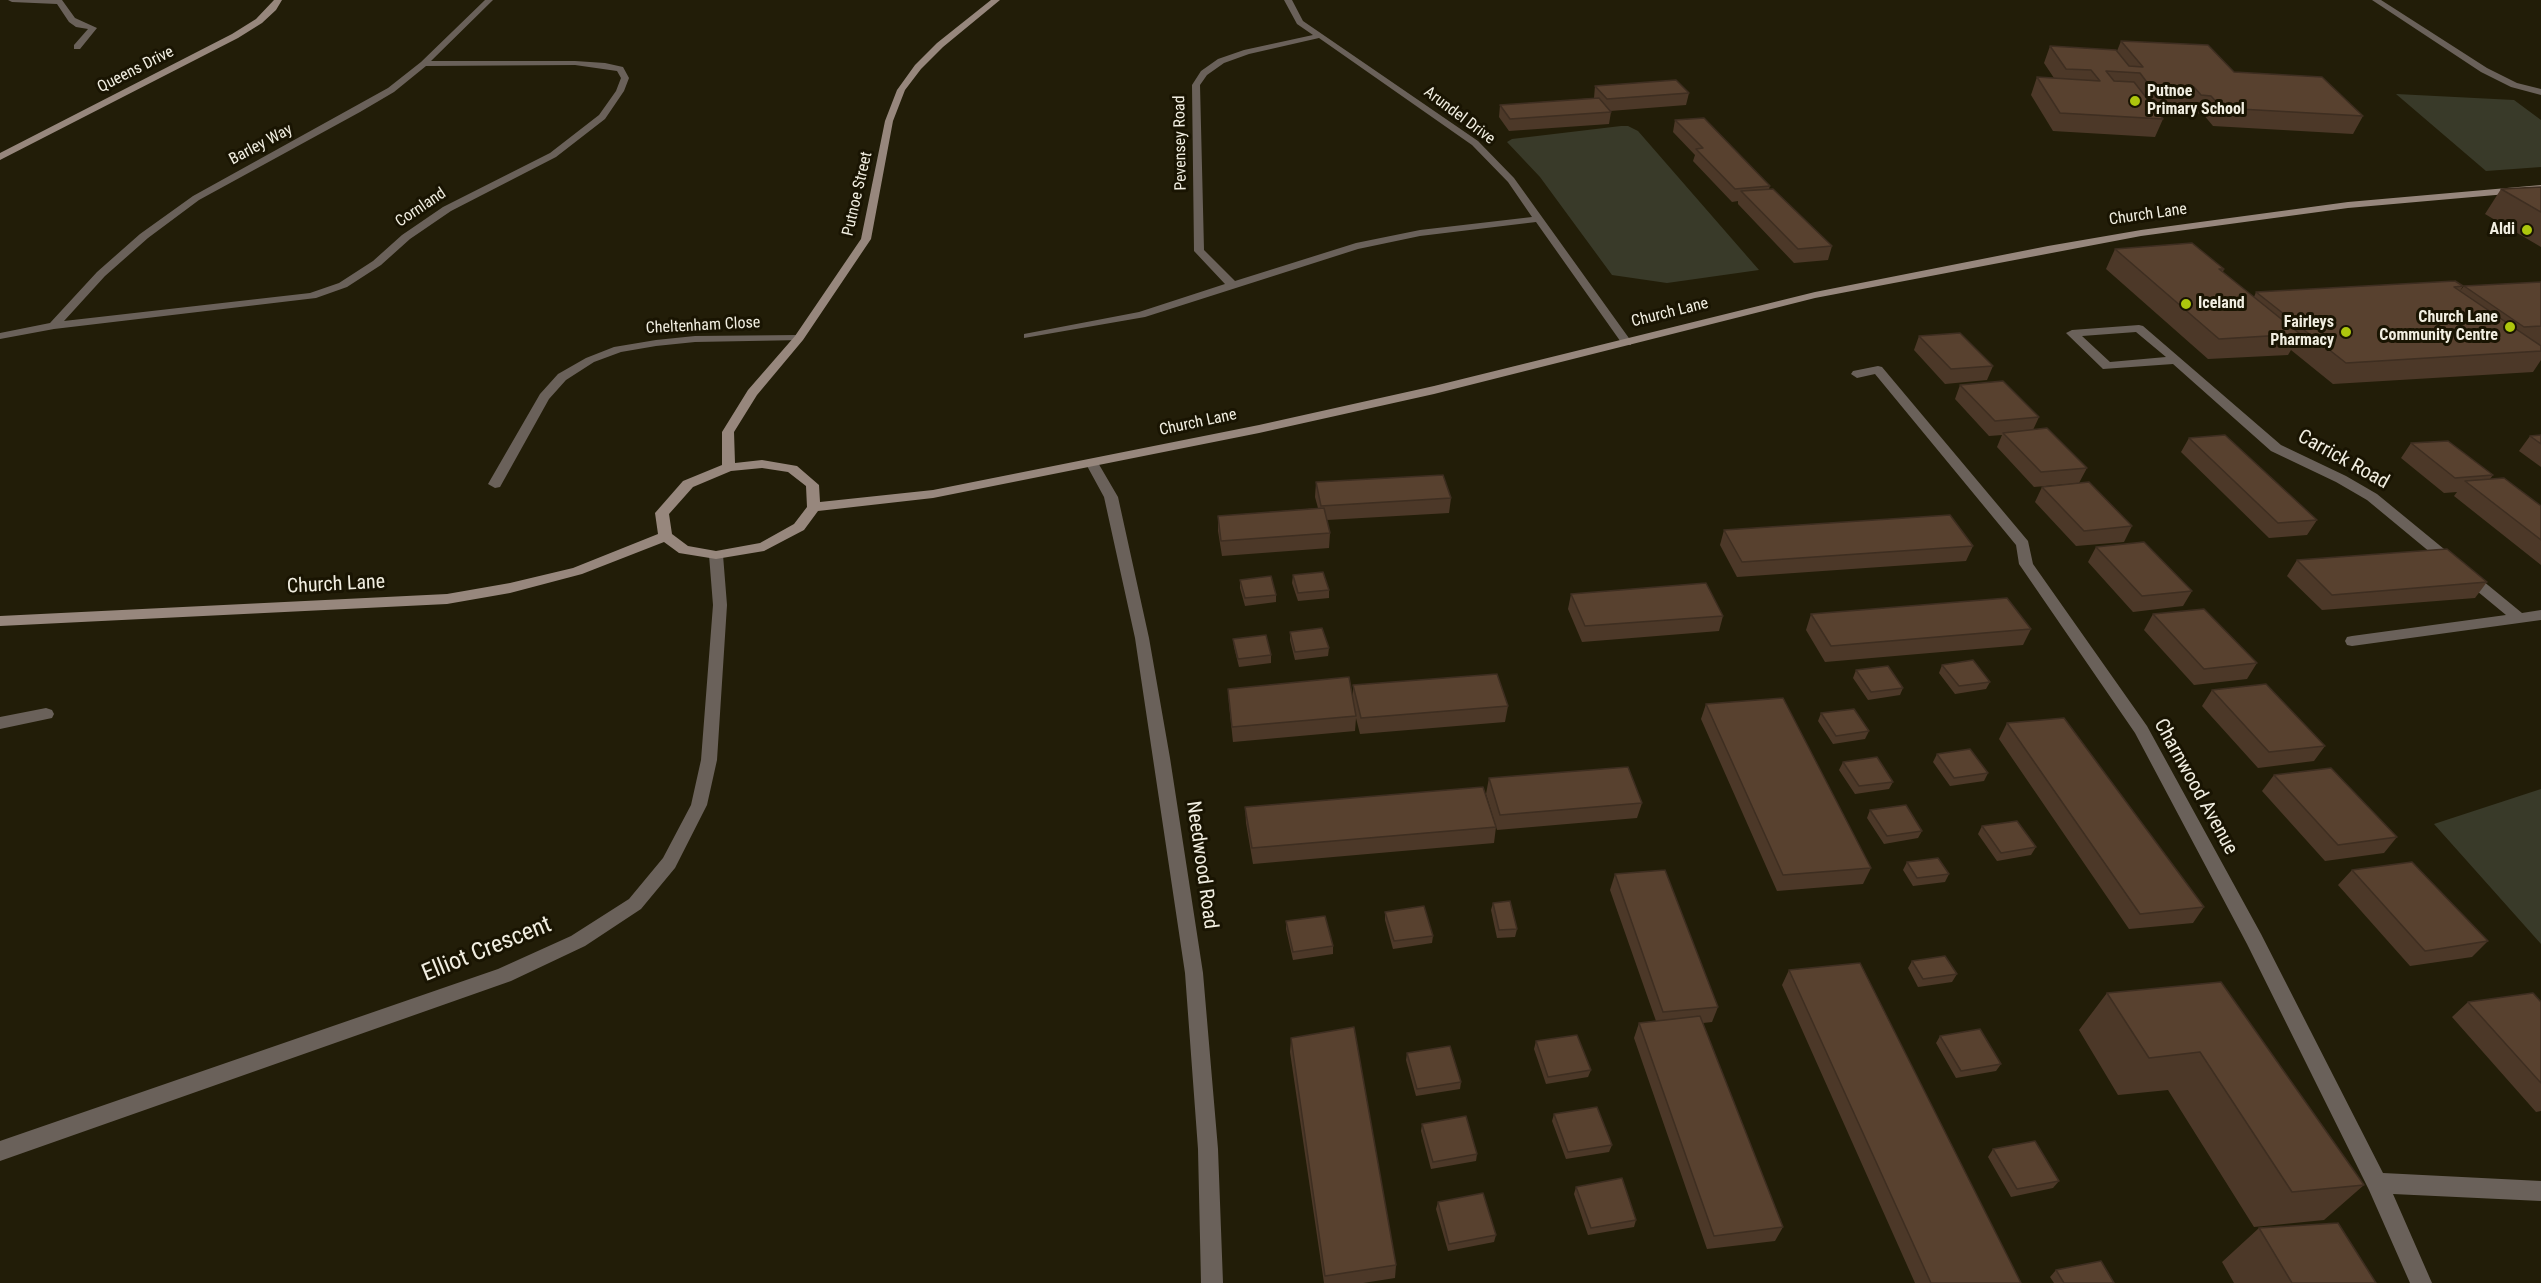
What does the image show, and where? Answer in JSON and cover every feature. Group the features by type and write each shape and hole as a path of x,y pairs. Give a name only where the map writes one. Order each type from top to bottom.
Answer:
{"street":[{"path":"12,0 59,3 72,20 79,25 93,28 78,47"},
{"name":"Queens Drive","path":"0,157 236,36 259,21 278,0"},
{"name":"Barley Way","path":"54,326 101,274 144,237 196,198 261,160 357,111 391,90 423,64 489,0"},
{"name":"Putnoe Street","path":"729,467 728,432 752,393 799,338 866,239 889,121 901,90 918,67 940,45 996,0"},
{"name":"Arundel Drive","path":"1288,0 1299,22 1475,144 1511,180 1627,343"},
{"path":"2376,0 2484,70 2514,85 2541,92"},
{"name":"Pevensey Road","path":"1233,286 1198,251 1196,85 1204,73 1221,61 1247,52 1318,36"},
{"name":"Cornland","path":"0,336 54,326 312,296 343,285 377,263 406,237 447,209 553,155 602,117 626,78 620,69 595,64 423,64"},
{"name":"Church Lane","path":"814,507 933,494 1092,464 1422,393 1815,294 1931,270 2130,235 2348,205 2541,188"},
{"path":"1028,336 1141,315 1356,246 1420,233 1539,219"},
{"name":"Carrick Road","path":"2176,360 2107,366 2072,333 2139,328 2176,360 2245,423 2276,448 2341,478 2372,497 2519,618"},
{"name":"Cheltenham Close","path":"495,484 544,397 562,377 590,360 618,349 695,339 799,338"},
{"name":"Charnwood Avenue","path":"1857,374 1878,370 2023,544 2026,564 2140,730 2254,939 2377,1184 2421,1283"},
{"path":"762,464 792,469 812,485 814,507 799,527 764,547 716,555 684,550 665,536 662,513 688,484 729,467 762,464"},
{"name":"Needwood Road","path":"1092,464 1111,497 1142,638 1194,973 1208,1149 1212,1283"},
{"name":"Church Lane","path":"0,621 447,599 510,588 577,571 665,536"},
{"name":"Elliot Crescent","path":"0,1151 504,975 578,941 635,904 669,863 699,805 710,760 719,617 716,555"},
{"path":"2352,641 2541,615"},
{"path":"0,723 46,714"},
{"path":"2377,1184 2541,1191"}],"green space":[{"path":"2396,94 2514,100 2541,120 2541,167 2486,171"},
{"path":"1628,126 1638,131 1759,270 1667,283 1612,275 1540,177 1507,142 1512,139"},
{"path":"2541,789 2541,944 2434,824"}],"building":[{"path":"2121,41 2208,45 2234,72 2322,77 2363,116 2222,108 2211,96 2201,95 2194,87 2149,85 2140,73 2106,71 2114,81 2134,82 2163,119 2060,113 2037,77 2100,81 2091,70 2066,69 2050,46 2116,50 2129,66 2143,67"},
{"path":"1676,80 1689,93 1607,99 1595,86"},
{"path":"1599,98 1611,112 1510,119 1500,105"},
{"path":"1704,118 1770,186 1735,189 1696,149 1703,148 1675,120"},
{"path":"2541,187 2541,212 2501,189"},
{"path":"1773,189 1832,246 1798,249 1741,191"},
{"path":"2192,243 2224,269 2219,269 2300,334 2219,339 2115,249"},
{"path":"2455,281 2463,286 2454,287 2541,346 2541,351 2346,363 2256,292"},
{"path":"2541,282 2541,326 2524,327 2464,286"},
{"path":"1960,333 1993,366 1951,369 1919,336"},
{"path":"2003,381 2039,417 1995,421 1960,385"},
{"path":"2047,428 2087,468 2041,472 2003,433"},
{"path":"2225,435 2317,520 2278,523 2189,438"},
{"path":"2541,435 2541,444 2530,436"},
{"path":"2448,441 2493,475 2455,478 2411,443"},
{"path":"1443,475 1451,498 1321,506 1316,482"},
{"path":"2504,478 2541,506 2541,540 2465,481"},
{"path":"2089,482 2132,526 2084,531 2042,487"},
{"path":"1324,508 1330,533 1221,541 1218,516"},
{"path":"1950,515 1973,546 1742,562 1724,530"},
{"path":"2144,542 2192,591 2142,596 2096,547"},
{"path":"2447,549 2487,582 2332,595 2297,560"},
{"path":"1323,572 1329,590 1298,593 1293,575"},
{"path":"1271,576 1276,595 1245,598 1240,580"},
{"path":"1706,583 1723,616 1585,626 1571,594"},
{"path":"2007,598 2031,629 1831,646 1811,614"},
{"path":"2204,609 2257,663 2204,669 2153,614"},
{"path":"1322,628 1329,648 1295,652 1290,632"},
{"path":"1266,635 1271,655 1238,659 1233,639"},
{"path":"1973,660 1990,682 1959,686 1942,665"},
{"path":"1888,666 1903,688 1871,692 1856,670"},
{"path":"1497,674 1508,706 1361,718 1353,685"},
{"path":"1349,677 1356,716 1232,727 1228,689"},
{"path":"2266,684 2325,746 2269,752 2212,690"},
{"path":"1783,698 1871,868 1783,875 1706,704"},
{"path":"1854,709 1869,731 1836,736 1821,713"},
{"path":"2064,718 2204,907 2140,914 2007,723"},
{"path":"1970,749 1988,773 1954,778 1937,754"},
{"path":"1877,757 1893,782 1859,786 1843,762"},
{"path":"1628,767 1642,803 1500,815 1489,778"},
{"path":"2331,768 2397,837 2338,845 2274,775"},
{"path":"1483,787 1496,827 1252,848 1245,807"},
{"path":"1906,805 1922,831 1887,836 1870,810"},
{"path":"2017,821 2036,847 2001,853 1982,826"},
{"path":"1938,858 1949,874 1917,878 1907,862"},
{"path":"2412,862 2488,941 2425,951 2352,870"},
{"path":"1665,870 1718,1007 1663,1012 1615,874"},
{"path":"1510,901 1517,929 1499,930 1493,903"},
{"path":"1424,906 1433,936 1394,941 1385,912"},
{"path":"1325,916 1333,946 1293,952 1286,921"},
{"path":"1945,956 1957,974 1923,979 1912,961"},
{"path":"1860,963 2021,1283 1931,1283 1789,970"},
{"path":"2221,982 2364,1185 2292,1192 2200,1052 2149,1058 2107,993"},
{"path":"2533,993 2541,1002 2541,1083 2468,1002"},
{"path":"1700,1016 1783,1227 1714,1236 1639,1023"},
{"path":"1354,1027 1396,1265 1325,1276 1291,1038"},
{"path":"1980,1029 2001,1064 1961,1071 1940,1036"},
{"path":"1577,1035 1591,1070 1548,1077 1536,1041"},
{"path":"1450,1046 1461,1082 1417,1089 1407,1053"},
{"path":"1597,1107 1612,1145 1568,1152 1554,1114"},
{"path":"1466,1116 1477,1154 1433,1162 1422,1124"},
{"path":"2035,1141 2059,1181 2017,1189 1993,1149"},
{"path":"1622,1178 1636,1220 1591,1228 1576,1187"},
{"path":"1483,1193 1496,1235 1449,1244 1438,1202"},
{"path":"2338,1223 2376,1283 2292,1283 2259,1228"},
{"path":"2101,1261 2114,1283 2064,1283 2056,1270"}],"place":[{"name":"Putnoe Primary School","path":"2135,101"},
{"name":"Aldi","path":"2527,230"},
{"name":"Iceland","path":"2186,304"},
{"name":"Church Lane Community Centre","path":"2510,327"},
{"name":"Fairleys Pharmacy","path":"2346,332"}]}
